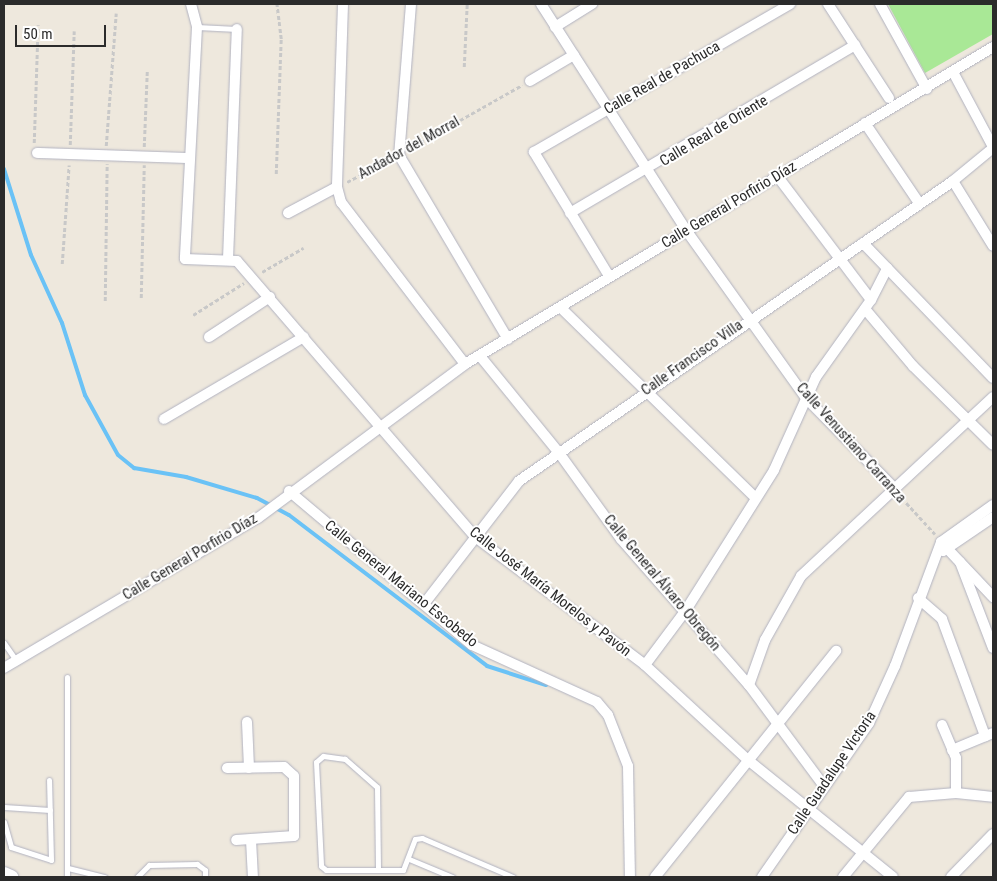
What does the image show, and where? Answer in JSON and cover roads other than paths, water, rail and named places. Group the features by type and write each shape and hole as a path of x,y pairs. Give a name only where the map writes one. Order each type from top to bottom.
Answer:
{"main road":[{"path":"4,874 11,877"}],"street":[{"path":"191,4 197,27 185,259 232,260 237,29"},
{"path":"343,4 337,187 341,202 465,364"},
{"path":"411,4 399,155 508,338"},
{"name":"Calle Venustiano Carranza","path":"541,4 686,230 752,317 806,398 895,489"},
{"path":"555,27 592,4"},
{"name":"Calle Real de Pachuca","path":"570,213 534,152 790,4"},
{"path":"828,4 889,98"},
{"path":"880,4 927,89"},
{"name":"Calle Real de Oriente","path":"570,213 648,171 855,45"},
{"name":"Calle General Porfirio Díaz","path":"4,668 258,518 286,493 465,364 561,308 609,276 778,177 865,123 927,89 993,47"},
{"path":"530,81 574,55"},
{"path":"953,72 993,147"},
{"path":"865,123 919,203"},
{"name":"Calle Francisco Villa","path":"424,604 474,536 519,481 646,390 752,317 840,260 953,181 993,147"},
{"path":"37,153 189,158"},
{"path":"778,177 840,260 868,304 914,366 971,419 993,445"},
{"path":"953,181 993,246"},
{"path":"288,213 337,187"},
{"path":"570,213 609,276"},
{"path":"863,243 993,378"},
{"name":"Calle José María Morelos y Pavón","path":"232,260 270,297 474,536 644,664 748,760 809,807"},
{"path":"644,664 686,610 774,470 816,377 868,304 887,268"},
{"path":"209,337 270,297"},
{"path":"561,308 756,498"},
{"path":"164,419 304,337"},
{"name":"Calle General Álvaro Obregón","path":"480,356 559,453 621,539 686,610 749,685 824,786"},
{"path":"749,685 764,640 801,576 993,397"},
{"name":"Calle General Mariano Escobedo","path":"286,493 472,645 597,702 616,731 628,766 630,877"},
{"path":"993,505 980,519 942,548 960,562 993,597"},
{"path":"980,519 993,517"},
{"name":"Calle Guadalupe Victoria","path":"762,877 872,715 895,666 918,598 942,548"},
{"path":"960,562 993,648"},
{"path":"918,598 942,619 989,735 952,750"},
{"path":"655,877 836,651"},
{"path":"247,722 249,768"},
{"path":"942,725 952,750 956,793"},
{"path":"227,768 292,770 295,832 290,838 236,840"},
{"path":"843,877 910,797 956,793 993,797"},
{"path":"809,807 893,877"},
{"path":"951,877 993,834"},
{"path":"251,840 253,877"}],"lane":[{"path":"197,27 237,29"},
{"path":"4,643 16,660"},
{"path":"67,677 67,877"},
{"path":"378,869 377,788 346,759 323,756 316,762 321,866 335,874 378,869 403,870 409,859 415,839 422,838 513,877"},
{"path":"4,822 11,847 51,860 49,780"},
{"path":"4,807 50,810"},
{"path":"409,859 452,877"},
{"path":"137,877 149,865 197,864 205,870 205,877"},
{"path":"68,868 105,877"}],"waterway":[{"path":"4,169 31,255 62,323 85,395 118,455 134,468 186,477 257,498 289,515 487,666 546,685"}]}
